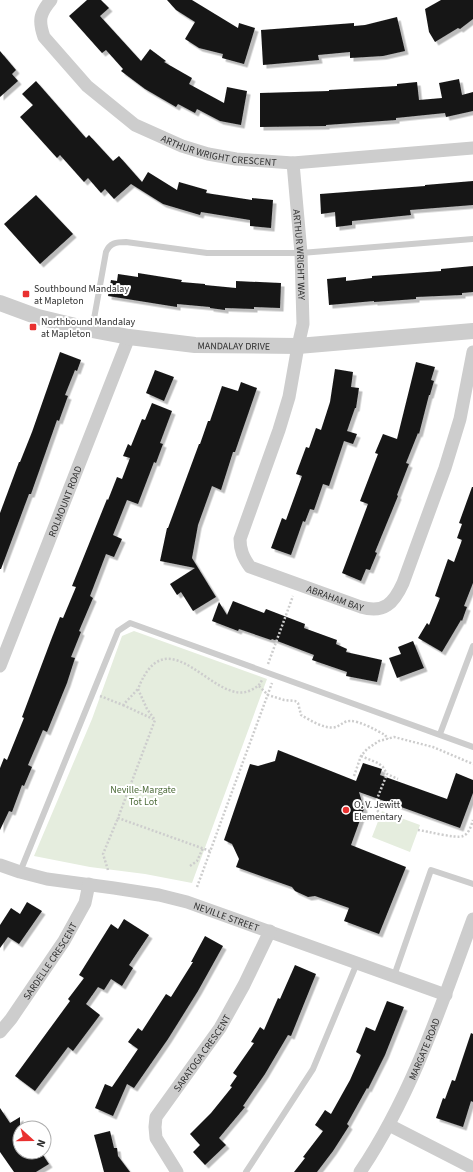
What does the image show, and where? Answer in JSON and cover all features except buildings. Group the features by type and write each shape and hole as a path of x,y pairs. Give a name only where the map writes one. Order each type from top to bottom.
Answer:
{"street":[{"name":"ARTHUR WRIGHT CRESCENT","path":"51,0 44,8 40,19 44,37 87,86 135,125 182,146 208,154 236,159 293,163 473,148"},
{"name":"ARTHUR WRIGHT WAY","path":"293,163 301,253 304,324 298,346"},
{"name":"MANDALAY DRIVE","path":"0,303 38,317 92,330 129,337 195,345 298,346 473,331"},
{"name":"ROLMOUNT ROAD","path":"0,666 129,337"},
{"name":"ABRAHAM BAY","path":"298,346 294,375 287,404 240,539 240,548 250,567 372,610 381,609 388,605 398,595 452,447 460,418 473,352"},
{"name":"NEVILLE STREET","path":"0,865 47,879 159,895 187,902 446,995"},
{"name":"SARDELLE CRESCENT","path":"0,1032 64,941 85,903 89,884"},
{"name":"MARGATE ROAD","path":"360,1172 389,1125 420,1062 473,919"},
{"name":"SARATOGA CRESCENT","path":"177,1172 156,1138 154,1127 156,1117 220,1028 244,985 270,931"},
{"path":"389,1125 472,1165"}],"lane":[{"path":"92,330 106,252 108,246 116,242 126,242 207,253 301,253 473,239"},
{"path":"20,872 118,631 130,623 473,746"},
{"path":"440,734 473,646"},
{"path":"394,976 431,870 473,884"},
{"path":"246,1172 313,1069 356,963"}],"path":[{"path":"123,705 138,689 142,678 152,666 161,660 170,658 189,666 225,688 236,692 248,692 259,686 266,672 297,584"},
{"path":"197,888 275,675"},
{"path":"259,686 268,695 284,700 295,701 298,703 301,715 315,723 331,728 349,721 356,722 385,735 388,738"},
{"path":"138,689 154,720"},
{"path":"93,694 123,705 154,720"},
{"path":"108,870 103,854 118,818 154,720"},
{"path":"354,776 361,756 367,749 388,738 394,737 433,747 473,764"},
{"path":"361,756 378,763 387,774 398,779"},
{"path":"381,815 377,810 377,799 387,774"},
{"path":"118,818 210,851"},
{"path":"418,830 455,837 463,836 469,831 473,820"},
{"path":"190,866 197,861 203,848"}],"green space":[{"name":"Neville-Margate Tot Lot","path":"134,631 267,679 192,883 145,874 90,867 34,856 92,719 122,636"},
{"path":"382,811 420,825 410,852 372,837"}],"place":[{"name":"Southbound Mandalay at Mapleton","path":"26,294"},
{"name":"Northbound Mandalay at Mapleton","path":"33,327"},
{"name":"O. V. Jewitt Elementary","path":"346,810"}]}
